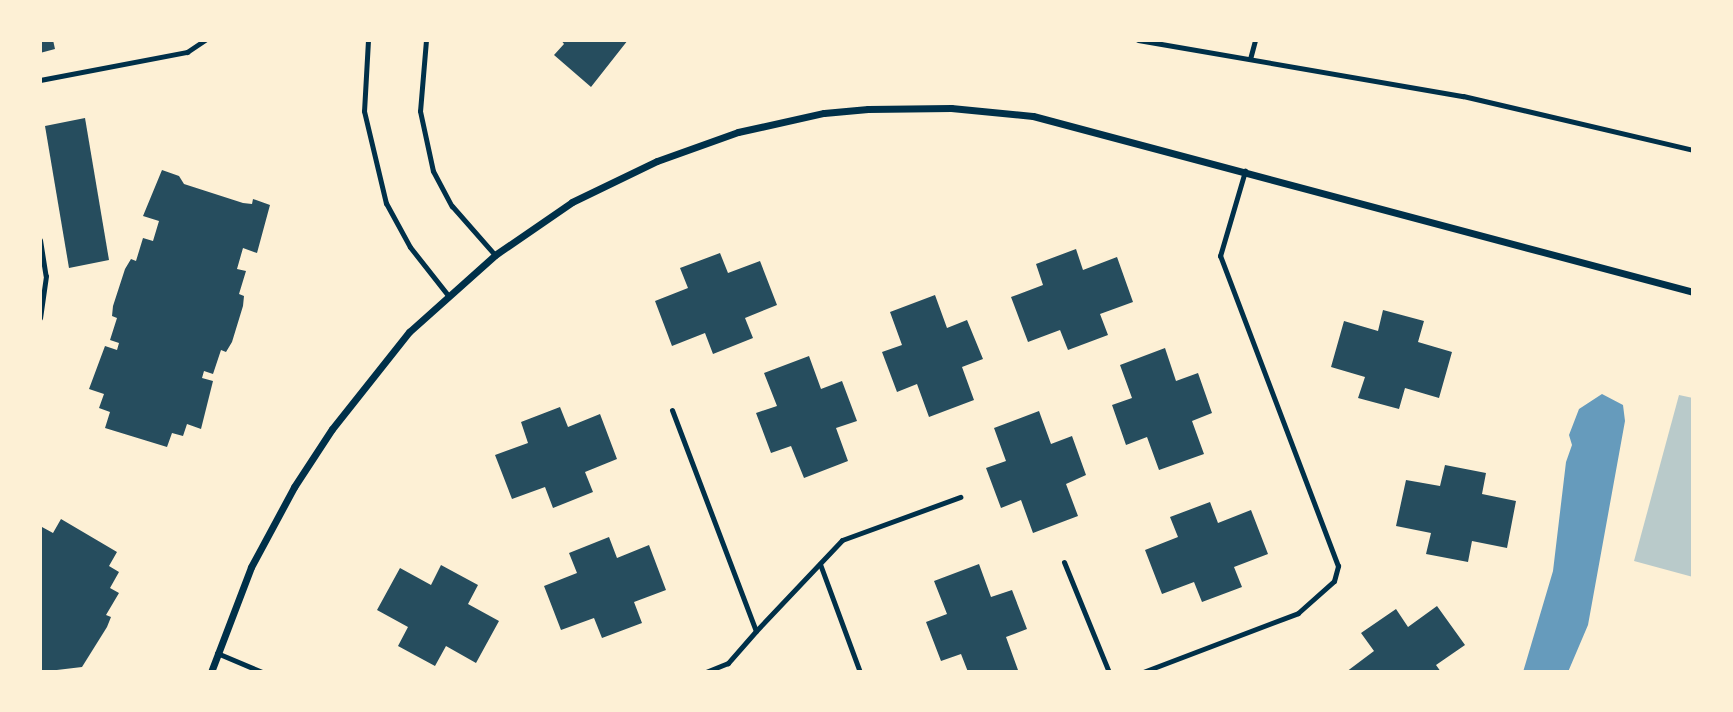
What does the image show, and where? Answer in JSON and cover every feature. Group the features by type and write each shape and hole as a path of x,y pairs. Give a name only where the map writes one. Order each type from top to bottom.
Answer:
{"street":[{"path":"211,672 251,567 312,458 401,341 447,294 495,255 572,202 624,174 697,144 824,113 909,107 1020,114 1245,171 1693,292"}],"lane":[{"path":"40,80 187,52 205,40"},
{"path":"368,40 364,111 379,180 410,247 447,294"},
{"path":"426,40 421,111 433,170 452,206 495,255"},
{"path":"1138,40 1463,96 1693,150"},
{"path":"1250,59 1255,40"},
{"path":"1143,672 1298,613 1334,581 1338,566 1220,256 1245,171"},
{"path":"40,240 46,276 40,318"},
{"path":"672,410 757,631"},
{"path":"706,672 729,663 842,540 960,497"},
{"path":"1065,562 1109,672"},
{"path":"820,564 860,672"},
{"path":"217,653 262,672"}],"shaded area":[{"path":"1679,395 1693,398 1693,577 1634,561"}],"water":[{"path":"1602,394 1623,405 1625,421 1588,625 1568,672 1523,672 1553,571 1566,462 1572,445 1569,435 1579,409"}],"building":[{"path":"40,40 53,40 55,49 40,53"},
{"path":"561,40 628,40 591,87 554,55 564,44"},
{"path":"85,118 109,260 69,268 45,126"},
{"path":"162,170 179,176 184,184 243,203 252,204 253,199 270,205 257,253 243,248 237,269 246,271 239,294 244,296 243,306 232,342 226,352 221,350 213,374 204,371 202,378 213,381 201,429 187,424 183,436 172,433 167,447 105,428 110,412 99,408 104,394 89,389 105,346 117,350 119,343 110,340 117,318 112,316 113,306 125,269 131,259 136,261 143,238 153,241 159,221 143,216"},
{"path":"1076,249 1083,270 1117,257 1133,302 1100,314 1108,335 1068,350 1060,330 1028,342 1011,297 1043,285 1036,264"},
{"path":"720,253 728,273 760,261 777,305 745,318 753,338 713,354 705,333 672,346 655,301 688,288 680,268"},
{"path":"935,295 947,328 967,320 983,359 962,367 974,400 929,417 917,384 897,392 882,352 902,345 890,312"},
{"path":"1383,310 1424,321 1418,342 1452,352 1439,398 1405,388 1399,409 1358,398 1365,377 1331,367 1344,321 1378,331"},
{"path":"1165,348 1176,381 1198,373 1212,413 1192,421 1204,454 1159,470 1147,437 1126,445 1112,405 1132,398 1120,365"},
{"path":"809,356 821,389 842,381 857,421 836,428 848,461 804,478 791,446 771,453 756,413 777,406 764,373"},
{"path":"560,407 568,427 600,414 617,459 585,472 593,492 553,508 545,487 512,499 495,455 528,443 521,422"},
{"path":"1039,411 1051,444 1072,436 1086,475 1066,484 1078,516 1033,533 1021,500 1001,508 986,468 1006,461 994,428"},
{"path":"1445,465 1486,473 1482,494 1516,501 1507,548 1472,541 1468,562 1426,554 1431,533 1396,526 1406,480 1440,486"},
{"path":"1210,502 1218,523 1251,510 1268,554 1234,567 1242,587 1202,602 1194,582 1162,594 1145,550 1178,537 1170,517"},
{"path":"61,519 117,552 109,566 119,572 110,588 119,593 106,615 111,617 107,627 82,667 40,672 40,531 42,527 53,533"},
{"path":"609,537 617,558 649,545 666,590 634,602 642,623 602,638 594,618 561,630 544,586 577,573 569,553"},
{"path":"979,564 991,597 1012,590 1027,629 1006,637 1018,670 1013,672 968,672 961,654 941,661 926,622 947,614 934,581"},
{"path":"441,565 478,585 468,604 499,621 476,663 446,646 435,666 398,646 408,627 377,610 400,568 431,585"},
{"path":"1437,606 1465,645 1436,665 1441,672 1346,672 1374,651 1361,633 1396,609 1408,627"}]}
